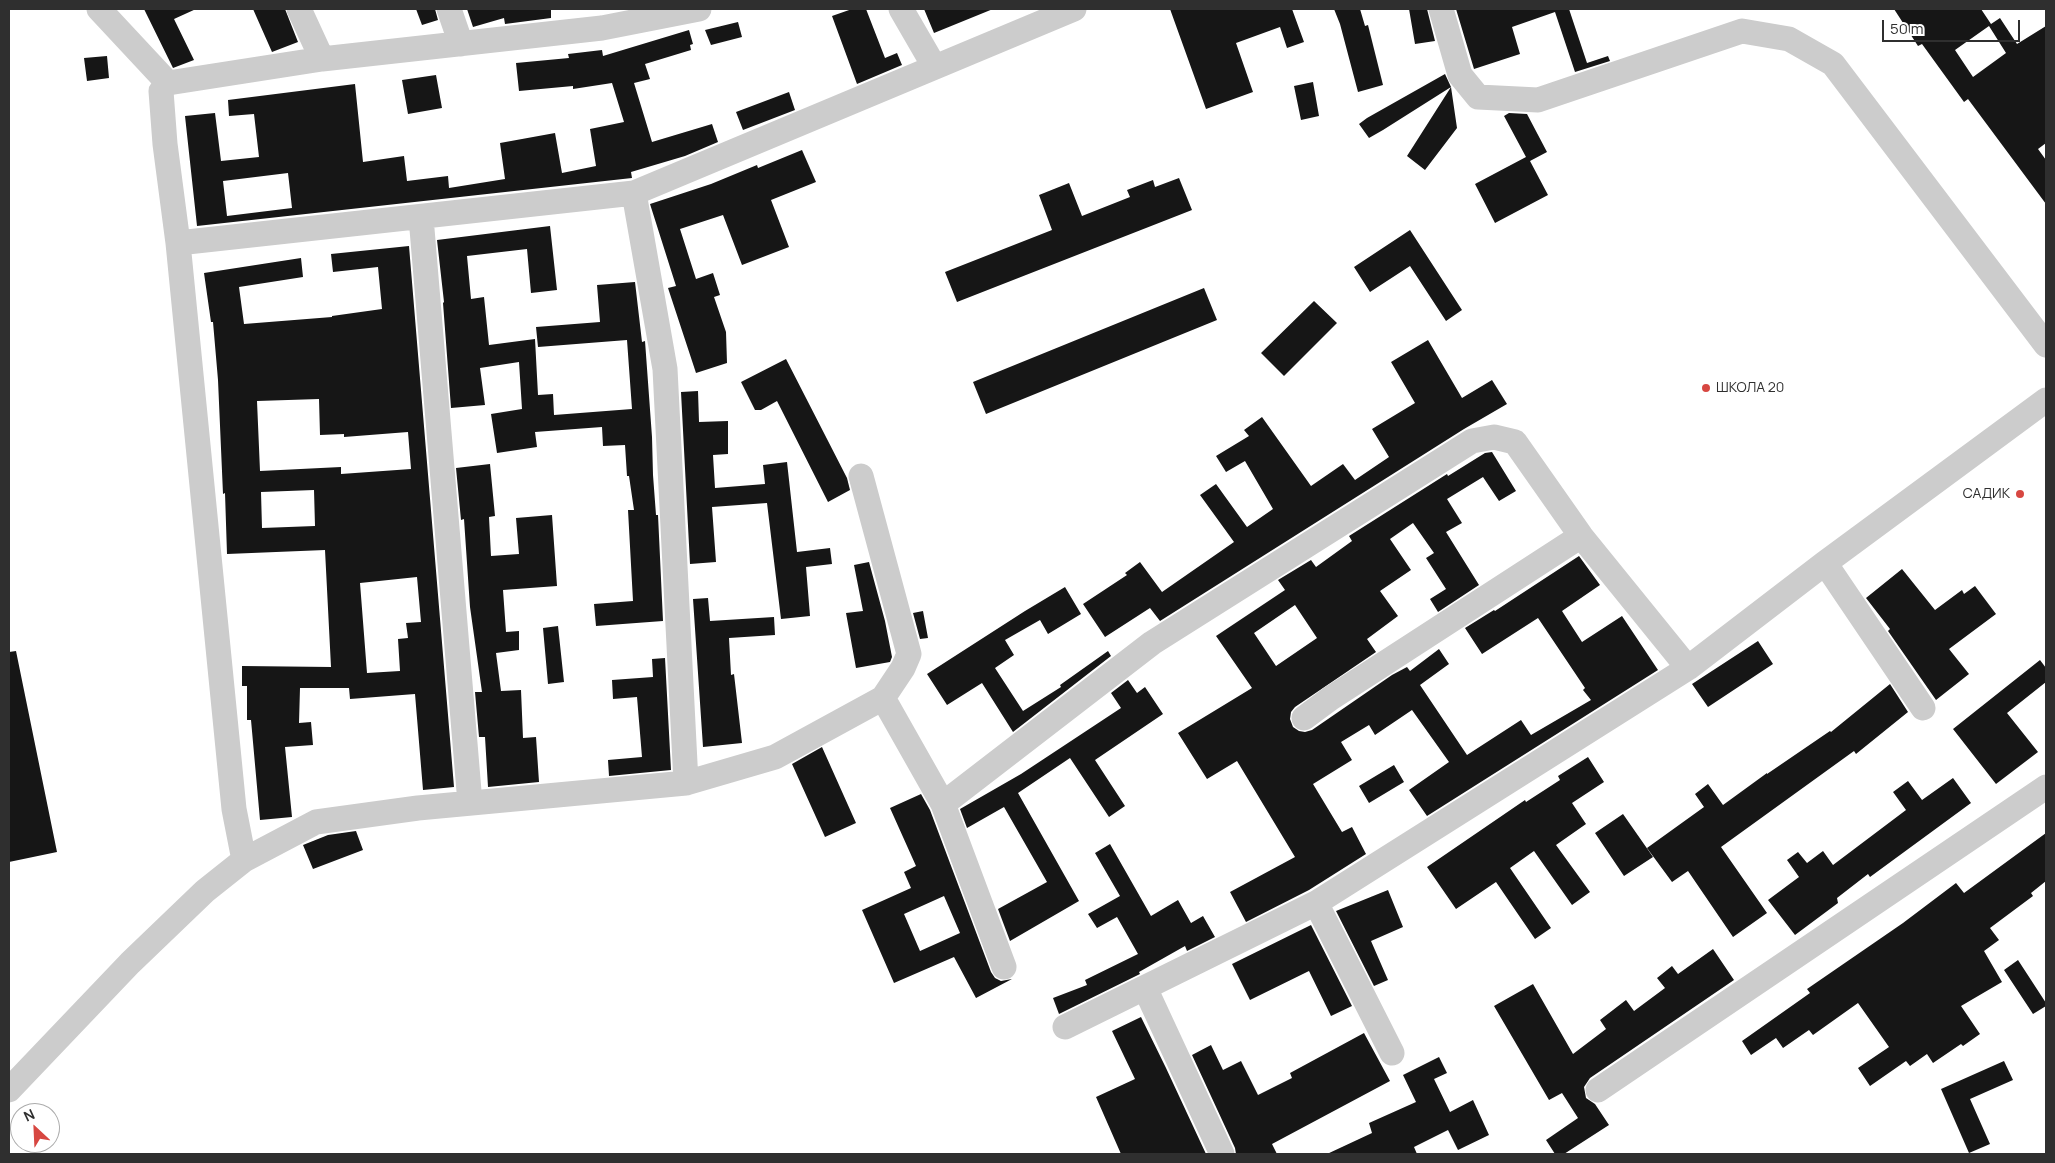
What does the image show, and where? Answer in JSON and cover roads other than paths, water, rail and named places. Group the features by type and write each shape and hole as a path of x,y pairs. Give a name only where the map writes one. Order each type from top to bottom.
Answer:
{"street":[{"path":"99,9 168,83"},
{"path":"299,9 322,58"},
{"path":"449,9 461,44"},
{"path":"244,860 234,809 178,243 165,144 161,92 168,83 322,58 602,28 699,9"},
{"path":"901,9 934,66"},
{"path":"178,243 634,193 1074,9"},
{"path":"1441,9 1460,75 1478,96 1538,100 1742,30 1789,38 1833,64 2046,345"},
{"path":"634,193 665,369 686,783"},
{"path":"421,217 470,803"},
{"path":"1065,1027 1316,903 1688,668 1825,563 2046,400"},
{"path":"943,804 1152,643 1472,441 1494,437 1515,442 1582,536 1688,668"},
{"path":"9,1090 130,963 205,891 244,860 316,822 470,803 686,783 775,757 883,698 903,668 909,654 861,476"},
{"path":"1304,718 1331,698 1582,536"},
{"path":"1825,563 1923,708"},
{"path":"883,698 943,804 1004,967"},
{"path":"1598,1090 2046,786"},
{"path":"1316,903 1392,1053"},
{"path":"1145,988 1222,1154"}],"place":[{"name":"ШКОЛА 20","path":"1706,388"},
{"name":"САДИК","path":"2020,494"}]}
